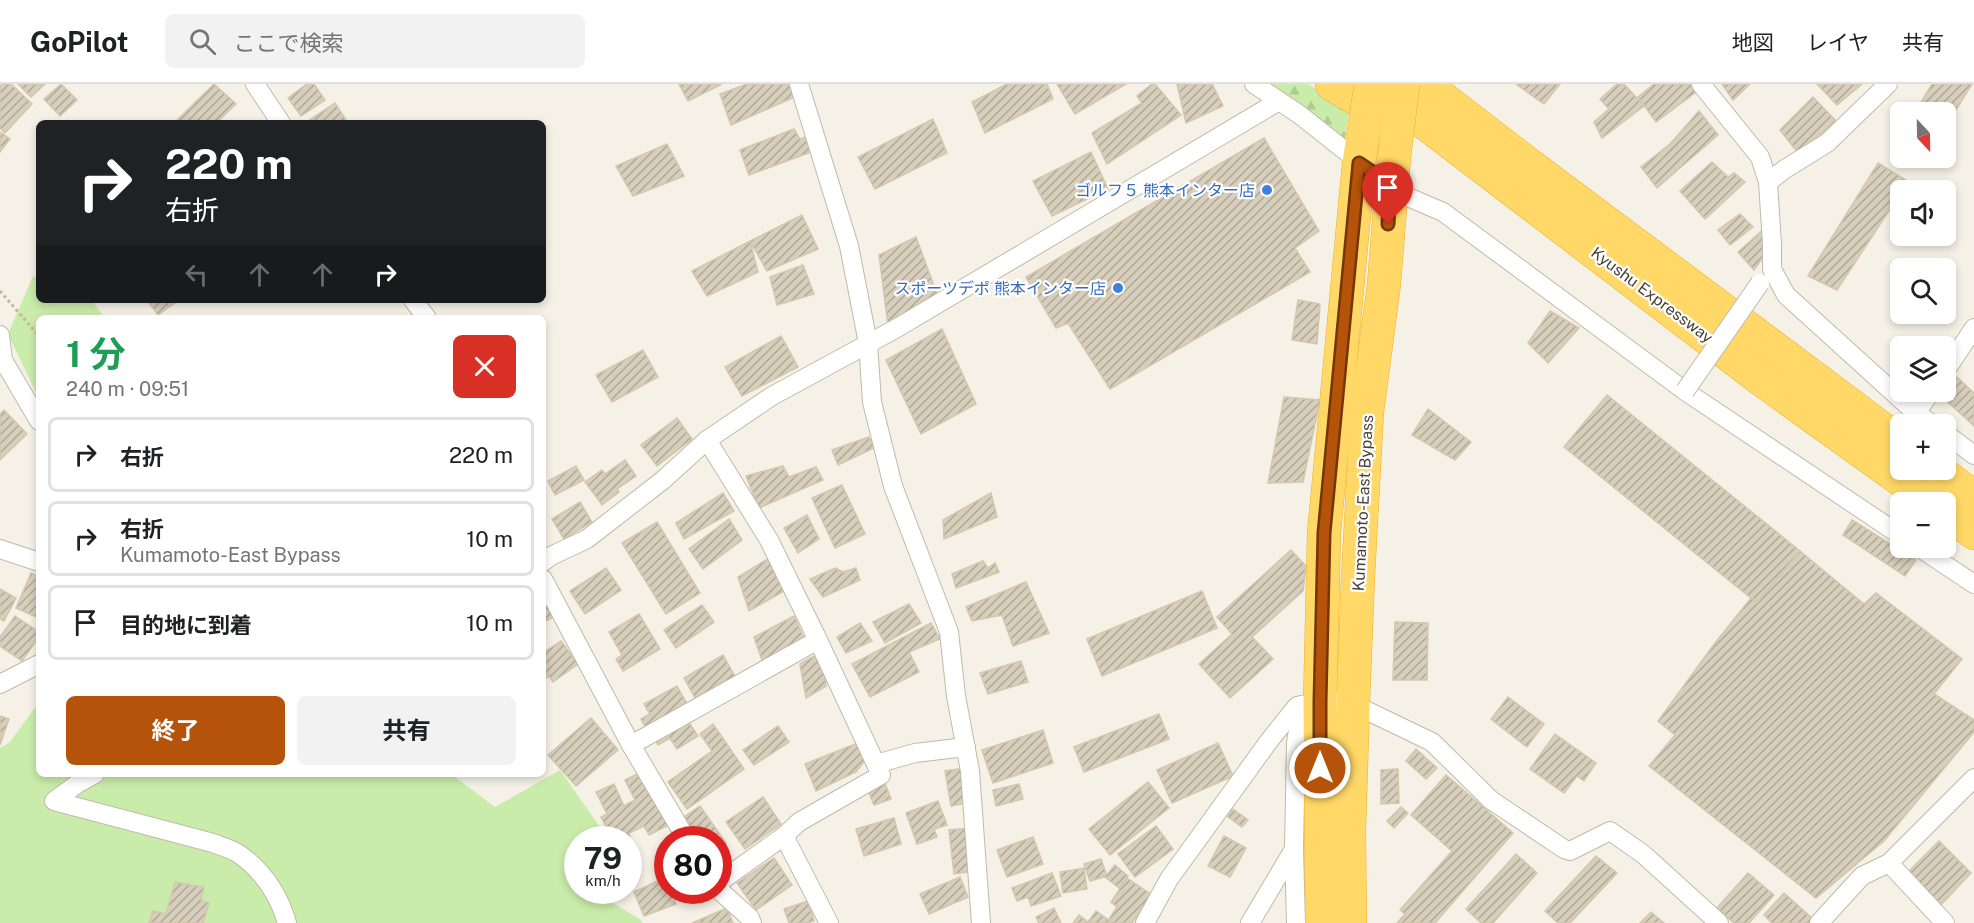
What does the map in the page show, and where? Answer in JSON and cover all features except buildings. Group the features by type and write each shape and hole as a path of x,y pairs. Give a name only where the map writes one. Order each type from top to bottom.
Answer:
{"highway":[{"path":"1332,84 1380,113 1762,380"},
{"name":"Kyushu Expressway","path":"1372,84 1762,380 1918,492"},
{"name":"Kumamoto-East Bypass","path":"1322,923 1311,703 1324,533 1361,150 1372,84"},
{"name":"Kumamoto-East Bypass","path":"1350,923 1353,704 1367,412 1384,284 1392,171 1403,84"},
{"name":"Kyushu Expressway","path":"1424,84 1890,435"},
{"path":"1951,480 1974,497"},
{"path":"1956,520 1974,533"}],"street":[{"path":"255,84 279,120"},
{"path":"799,84 849,246 868,343 872,402 893,486 949,632 956,696 970,771 981,923"},
{"path":"1254,84 1392,171 1408,197 1443,212 1685,391 1890,528"},
{"path":"1685,391 1766,276 1773,244 1768,182 1760,158 1701,84"},
{"path":"1768,182 1827,143 1888,84"},
{"path":"546,553 587,538 663,480 707,440 772,396 906,322 1279,101"},
{"path":"1766,276 1916,413 1924,402"},
{"path":"1956,355 1974,328"},
{"path":"0,335 3,360 36,416"},
{"path":"707,440 769,540 881,775 799,822 784,836 732,873"},
{"path":"1956,442 1974,455"},
{"path":"0,549 36,561"},
{"path":"1935,558 1974,584"},
{"path":"546,585 631,745 679,826"},
{"path":"631,745 818,640"},
{"path":"0,684 36,666"},
{"path":"1296,923 1294,849 1296,743 1311,703"},
{"path":"1145,923 1169,879 1269,741 1297,705 1311,703 1353,704 1432,742 1491,800 1564,849 1570,850 1610,831 1643,854 1719,923"},
{"path":"876,764 915,753 966,747"},
{"path":"89,777 54,801 213,843 238,853 264,876 282,905 286,923"},
{"path":"1819,923 1862,876 1889,862 1974,778"},
{"path":"784,836 829,923"},
{"path":"1250,923 1294,849"},
{"path":"1889,862 1945,923"},
{"path":"732,902 750,918 752,923"}],"path":[{"path":"0,291 36,333"}],"green space":[{"path":"1271,84 1309,84 1349,112 1345,138"},
{"path":"33,276 36,278 36,303 94,303 103,315 36,315 36,393 8,334"},
{"path":"36,706 36,777 455,777 495,807 560,770 599,826 564,826 564,904 614,904 643,923 0,923 0,748 10,742"}],"place":[{"name":"ゴルフ５ 熊本インター店","path":"1267,190"},
{"name":"スポーツデポ 熊本インター店","path":"1118,288"}],"route":[{"path":"1320,768 1324,533 1359,163 1390,184 1388,224"}]}
